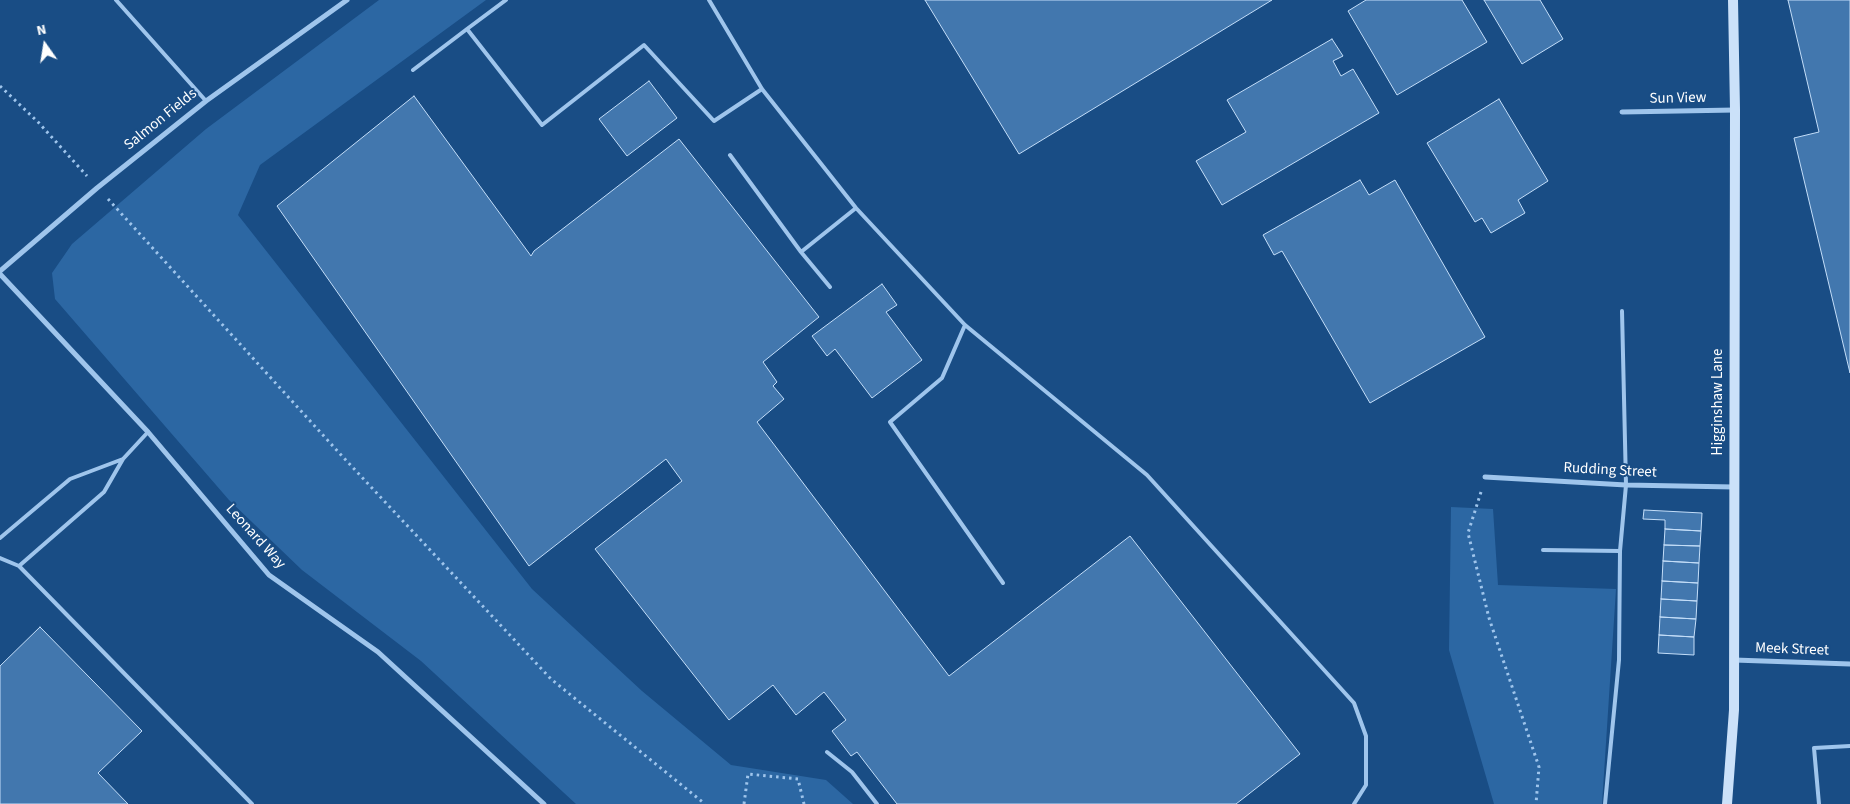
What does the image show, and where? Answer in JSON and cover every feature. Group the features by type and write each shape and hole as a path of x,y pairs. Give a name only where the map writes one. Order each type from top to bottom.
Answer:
{"main road":[{"name":"Higginshaw Lane","path":"1727,804 1734,710 1735,110 1733,0"}],"street":[{"name":"Salmon Fields","path":"0,273 97,188 206,101 347,0"},
{"name":"Sun View","path":"1622,112 1735,110"},
{"name":"Leonard Way","path":"0,273 148,432 270,575 378,652 544,804"},
{"name":"Rudding Street","path":"1485,477 1626,485 1734,488"},
{"name":"Meek Street","path":"1734,660 1850,664"}],"lane":[{"path":"116,0 206,101"},
{"path":"414,70 506,0"},
{"path":"709,0 762,89 856,208 965,325 1147,475 1354,703 1366,736 1366,785 1354,804"},
{"path":"467,29 542,124 644,45 714,121 762,89"},
{"path":"730,155 801,252 830,287"},
{"path":"801,252 856,208"},
{"path":"1605,804 1619,660 1620,551 1626,485 1622,311"},
{"path":"965,325 942,378 890,422 1003,583"},
{"path":"19,566 104,492 123,459 148,432"},
{"path":"0,538 70,479 123,459"},
{"path":"1543,550 1620,551"},
{"path":"0,558 19,566 252,804"},
{"path":"1819,804 1814,748 1850,746"},
{"path":"827,752 852,772 877,804"}],"path":[{"path":"0,86 38,122 342,456 551,679 705,804"},
{"path":"1485,477 1468,533 1489,618 1539,767 1536,804"},
{"path":"744,804 748,774 798,779 804,804"}],"shaded area":[{"path":"379,0 486,0 260,165 238,215 532,589 642,691 731,765 826,780 853,804 576,804 421,661 302,570 229,500 55,299 52,273 72,244 206,129"},
{"path":"1451,507 1493,509 1498,585 1616,589 1602,804 1494,804 1449,650"}],"building":[{"path":"925,0 1272,0 1019,154"},
{"path":"1366,0 1462,0 1487,42 1397,95 1348,11"},
{"path":"1484,0 1540,0 1563,39 1522,64"},
{"path":"1788,0 1850,0 1850,373 1794,138 1819,132"},
{"path":"1332,39 1343,56 1333,61 1341,76 1353,69 1379,113 1222,205 1196,161 1246,132 1227,100"},
{"path":"649,81 677,118 627,156 599,119"},
{"path":"414,96 531,256 534,251 679,139 819,317 763,362 777,382 773,386 784,399 757,422 949,676 1130,536 1300,754 1236,804 897,804 857,752 851,756 832,731 846,720 824,692 796,715 773,685 729,720 595,549 682,481 666,459 529,566 277,206"},
{"path":"1499,99 1548,181 1518,200 1525,213 1491,233 1482,218 1475,222 1427,143"},
{"path":"1360,180 1369,195 1395,180 1485,337 1370,403 1282,251 1274,255 1263,235"},
{"path":"882,284 897,305 886,312 922,360 872,398 835,349 827,356 812,336"},
{"path":"1644,510 1702,513 1701,531 1665,529 1665,520 1643,519"},
{"path":"1665,529 1701,531 1700,546 1664,545"},
{"path":"1664,545 1700,546 1699,563 1663,561"},
{"path":"1663,561 1699,563 1698,583 1662,581"},
{"path":"1662,581 1698,583 1697,601 1661,599"},
{"path":"1661,599 1697,601 1696,619 1660,617"},
{"path":"1660,617 1696,619 1694,637 1659,635"},
{"path":"40,627 142,731 98,773 128,804 0,804 0,666"},
{"path":"1659,635 1694,637 1694,655 1658,653"}]}
